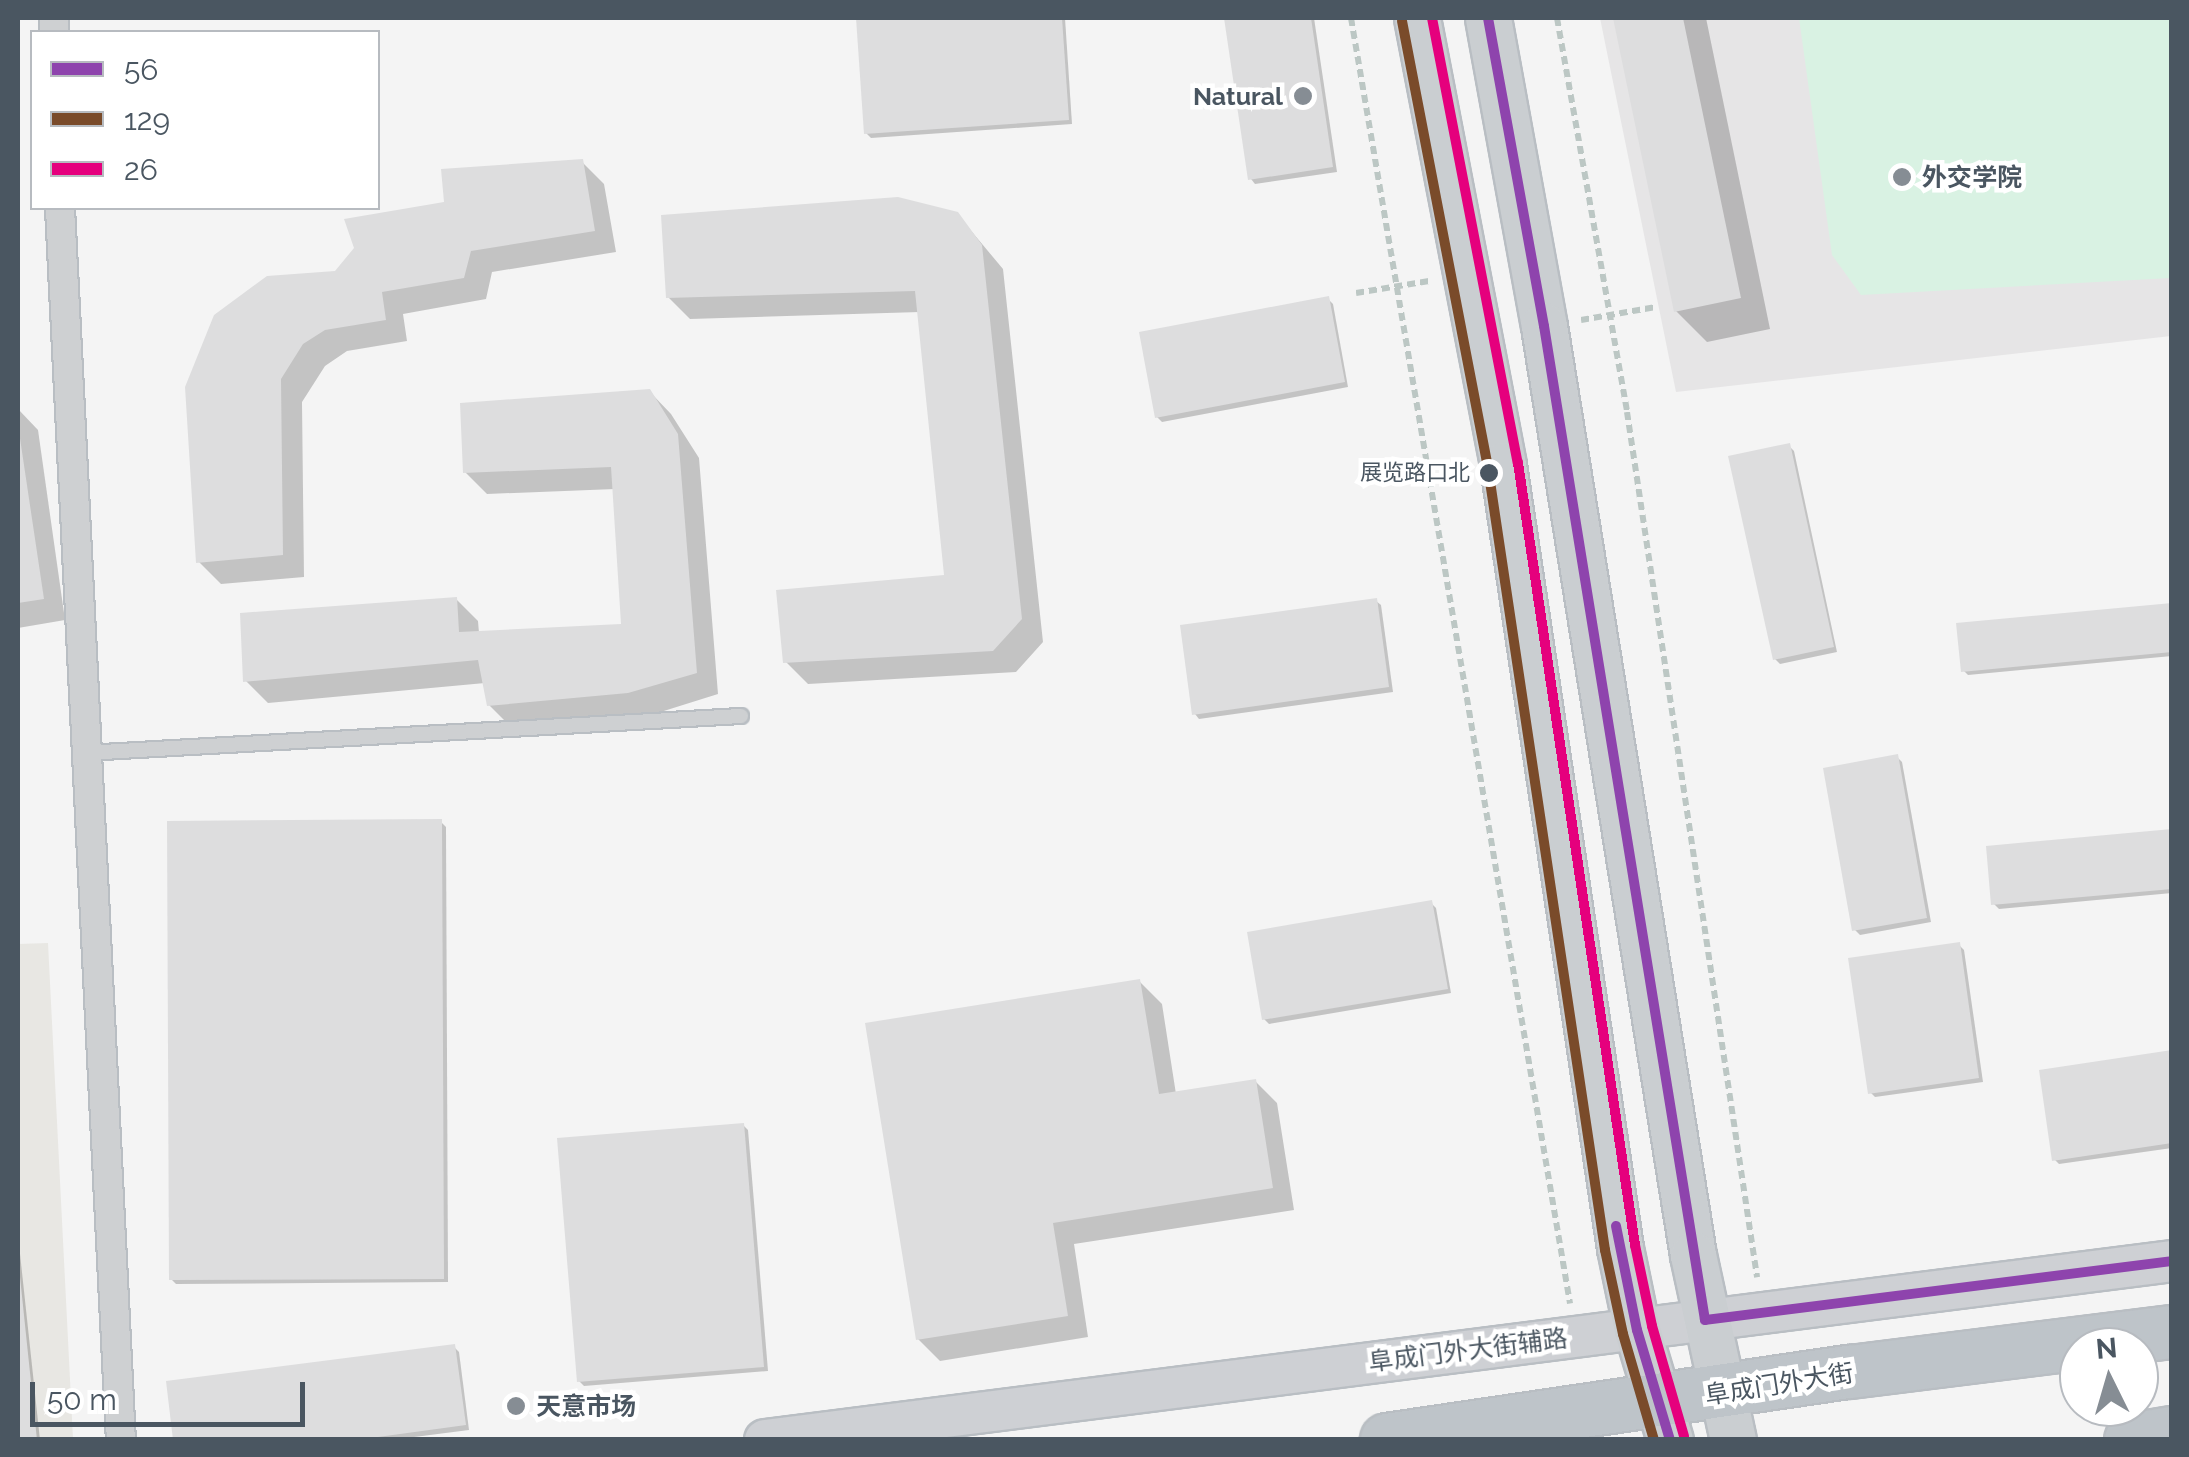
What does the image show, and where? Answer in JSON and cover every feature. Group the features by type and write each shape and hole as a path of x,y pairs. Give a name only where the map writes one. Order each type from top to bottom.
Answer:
{"highway":[{"name":"阜成门外大街","path":"1386,1440 1728,1416 2172,1332"},
{"path":"2131,1440 2172,1434"}],"main road":[{"path":"1417,18 1502,465 1620,1248 1637,1330 1665,1421"},
{"path":"1488,18 1544,326 1704,1320 1728,1416"}],"street":[{"path":"60,210 120,1440"},
{"name":"阜成门外大街辅路","path":"765,1440 2172,1261"}],"lane":[{"path":"84,753 740,716"}],"path":[{"path":"1351,18 1574,1337"},
{"path":"1556,18 1626,412 1762,1311"}],"shaded area":[{"name":"外交学院","path":"1600,18 2171,18 2171,336 1676,392"},
{"path":"48,943 73,1439 18,1439 18,944"}],"green space":[{"path":"1799,18 2171,18 2171,278 1861,295 1832,255"}],"building":[{"path":"856,18 1062,18 1069,120 864,134"},
{"path":"1224,18 1311,18 1333,167 1248,180"},
{"path":"1613,18 1683,18 1741,298 1674,312"},
{"path":"583,159 595,231 471,251 464,278 382,292 386,320 325,330 303,344 281,379 283,555 196,563 185,387 214,315 267,276 335,271 354,248 344,219 444,202 441,169"},
{"path":"898,197 958,212 982,245 1022,619 993,651 783,663 776,590 944,575 915,291 666,298 661,215"},
{"path":"1329,296 1345,382 1155,418 1139,332"},
{"path":"650,389 678,434 697,673 628,693 487,706 478,660 243,682 240,613 457,597 459,632 621,624 611,467 463,473 460,403"},
{"path":"18,425 44,599 18,603"},
{"path":"1790,443 1834,647 1773,660 1728,456"},
{"path":"1377,598 1389,687 1192,715 1180,625"},
{"path":"2172,603 2172,652 1961,672 1956,623"},
{"path":"1898,754 1927,918 1852,931 1823,768"},
{"path":"442,819 444,1279 169,1280 167,821"},
{"path":"2172,829 2172,889 1991,905 1986,846"},
{"path":"1432,900 1448,989 1262,1020 1247,932"},
{"path":"1960,942 1979,1078 1868,1094 1848,958"},
{"path":"1140,979 1159,1094 1256,1079 1273,1188 1053,1223 1068,1316 916,1340 865,1023"},
{"path":"2172,1050 2172,1143 2052,1161 2039,1070"},
{"path":"744,1123 764,1367 577,1382 557,1138"},
{"path":"20,1277 37,1440 18,1440"},
{"path":"455,1344 466,1425 356,1440 173,1440 166,1381"}],"transit line":[{"name":"26","path":"1432,18 1518,463 1635,1245 1652,1326 1684,1436"},
{"name":"56","path":"1488,18 1544,326 1705,1320 2172,1261"},
{"name":"129","path":"1402,21 1488,468 1605,1250 1623,1334 1654,1440"},
{"name":"56","path":"1616,1226 1637,1330 1670,1440"}],"place":[{"name":"Natural","path":"1303,96"},
{"name":"外交学院","path":"1902,177"},
{"name":"展览路口北","path":"1489,473"},
{"name":"天意市场","path":"516,1406"}]}
